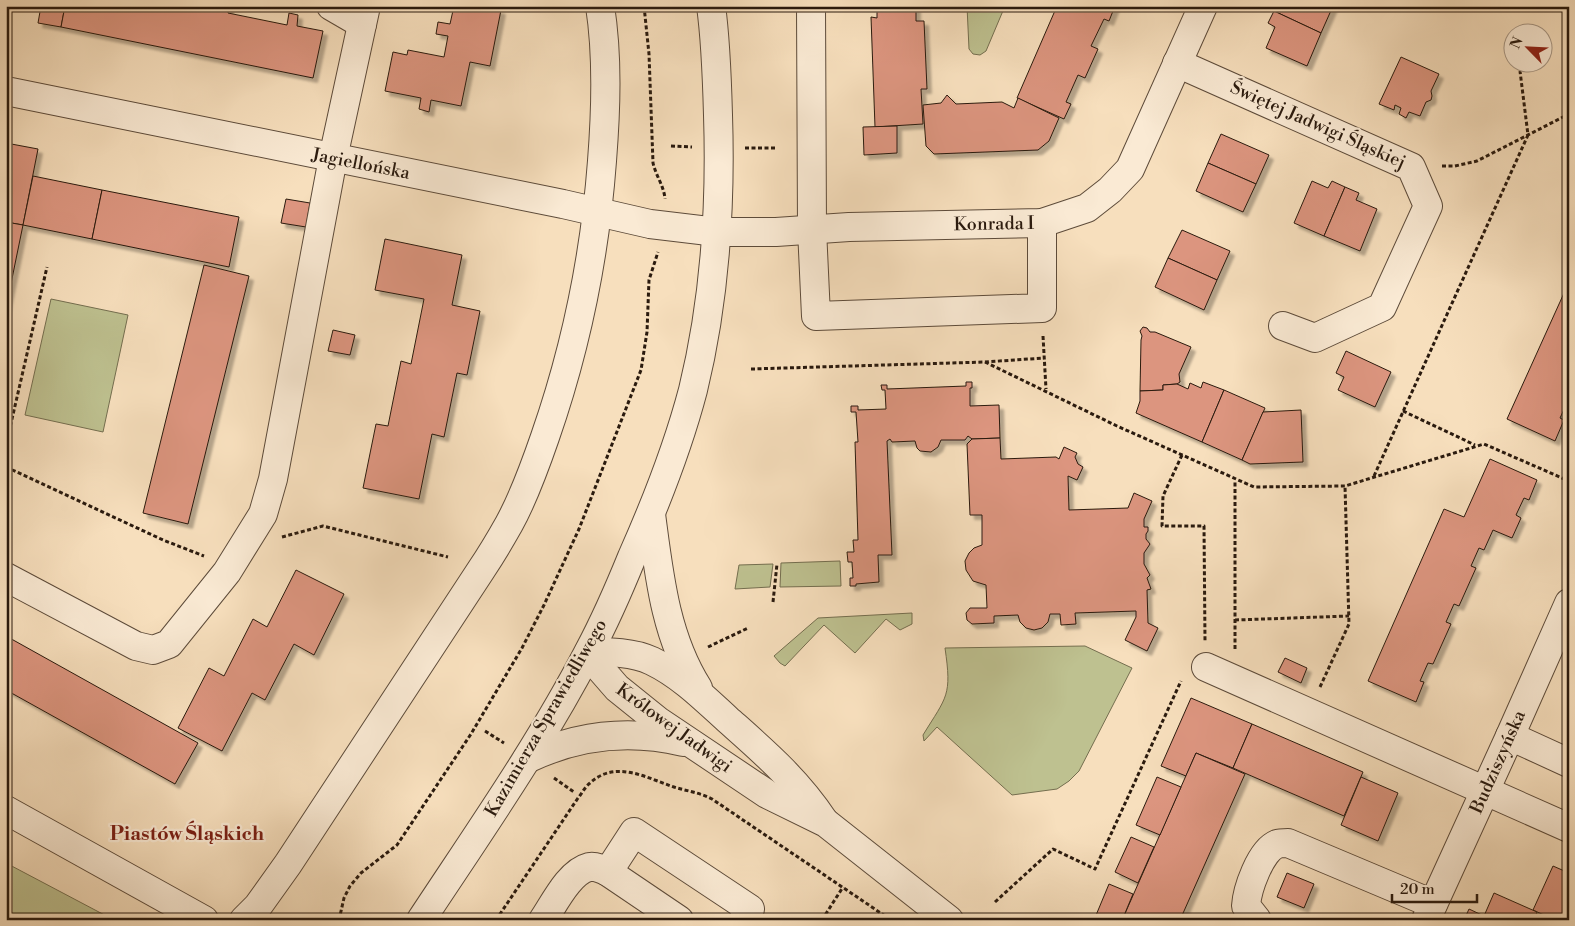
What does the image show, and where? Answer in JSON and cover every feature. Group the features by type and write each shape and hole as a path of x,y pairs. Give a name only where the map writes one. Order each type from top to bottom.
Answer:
{"street":[{"path":"6,577 136,646 153,650 169,644 231,565 263,514 274,479 333,158 364,15 331,6"},
{"path":"244,920 258,906 288,864 482,570 510,523 534,468 553,414 572,348 598,212 605,115 603,22 600,6"},
{"name":"Kazimierza Sprawiedliwego","path":"421,920 527,759 589,652 615,598 651,513 678,438 692,391 700,354 710,294 717,232 719,147 716,57 711,6"},
{"path":"811,6 812,229 816,316 1042,308 1042,223"},
{"name":"Konrada I","path":"717,232 776,232 812,229 1042,223 1087,208 1110,190 1130,169 1203,6"},
{"name":"Świętej Jadwigi Śląskiej","path":"1177,63 1411,167 1428,206 1382,307 1315,338 1283,326"},
{"name":"Jagiellońska","path":"6,92 650,224 717,232"},
{"path":"651,513 665,608 683,662 703,697"},
{"name":"Budziszyńska","path":"1430,912 1569,603"},
{"name":"Królowej Jadwigi","path":"589,652 620,653 651,660 682,680 794,781 826,823"},
{"name":"Królowej Jadwigi","path":"589,652 597,665 618,688 658,721 767,794 826,823 949,920"},
{"path":"1206,667 1569,828"},
{"path":"527,759 542,751 582,739 611,735 650,736 692,744"},
{"path":"1510,736 1569,763"},
{"path":"6,810 204,920"},
{"path":"608,872 634,832 750,909 742,920"},
{"path":"1257,920 1246,906 1247,892 1264,854 1276,844 1288,843 1430,912"},
{"path":"544,920 569,880 589,867 599,867 608,872 679,920"}],"path":[{"path":"339,920 344,898 350,886 361,873 397,845 471,734 517,656 544,605 579,529 641,370 647,332 649,280 658,254 666,200 665,191 656,174 654,164 644,6"},
{"path":"1373,477 1528,135 1520,72"},
{"path":"1411,167 1455,166 1477,161 1569,114"},
{"path":"6,445 46,267"},
{"path":"1042,308 1046,390"},
{"path":"751,370 985,362 1044,358"},
{"path":"985,362 1046,390 1067,402 1254,487 1345,486 1475,445 1484,444 1569,481"},
{"path":"1403,411 1475,445"},
{"path":"995,902 1054,849 1094,869 1184,674 1206,667 1204,526 1162,526 1164,496 1182,455"},
{"path":"6,467 180,548 231,565"},
{"path":"1234,680 1236,480"},
{"path":"1308,712 1349,624 1345,486"},
{"path":"774,602 776,564"},
{"path":"1235,620 1349,616"},
{"path":"703,650 748,628"},
{"path":"822,920 843,887"}],"green space":[{"path":"967,6 1005,6 986,51 980,55 973,54 969,49"},
{"path":"51,299 128,315 103,432 25,415"},
{"path":"840,561 841,586 780,587 781,563"},
{"path":"773,564 770,587 735,589 739,565"},
{"path":"912,613 912,624 900,630 886,619 855,653 824,625 785,666 774,656 818,618"},
{"path":"1085,646 1132,668 1079,771 1057,789 1012,795 937,727 924,741 923,735 938,712 946,695 948,676 945,648"},
{"path":"6,863 114,920 6,920"}],"building":[{"path":"41,6 65,6 61,27 38,23"},
{"path":"65,6 195,6 219,11 220,6 229,6 228,13 287,25 289,13 298,15 297,26 323,31 313,78 61,27"},
{"path":"454,6 483,6 501,10 490,66 470,62 461,106 431,100 429,112 419,109 421,98 385,91 393,52 407,55 408,50 444,57 448,36 436,34 438,22 450,24"},
{"path":"877,6 916,6 916,21 924,21 927,89 921,89 923,124 875,127 871,17 877,18"},
{"path":"1057,6 1115,6 1109,21 1104,19 1091,46 1098,49 1085,78 1078,75 1066,102 1071,104 1064,119 1017,98"},
{"path":"1276,6 1333,6 1321,33 1274,11"},
{"path":"1274,11 1321,33 1307,66 1266,48 1275,27 1268,23"},
{"path":"1401,57 1439,74 1431,91 1431,100 1426,102 1420,116 1409,112 1406,118 1399,114 1401,108 1395,105 1394,110 1379,104"},
{"path":"947,95 956,104 1002,102 1014,108 1018,98 1059,118 1049,141 1038,150 934,154 926,146 923,105 941,103"},
{"path":"897,126 897,153 864,155 863,127"},
{"path":"1221,134 1269,155 1256,184 1208,163"},
{"path":"6,143 38,149 23,225 6,222"},
{"path":"1208,163 1256,184 1243,212 1196,191"},
{"path":"33,176 102,190 92,239 23,225"},
{"path":"1312,181 1328,188 1332,181 1345,187 1324,236 1294,223"},
{"path":"1345,187 1359,193 1356,200 1377,209 1360,251 1324,236"},
{"path":"102,190 239,217 229,267 92,239"},
{"path":"286,199 310,203 306,227 281,223"},
{"path":"6,222 23,225 6,308"},
{"path":"1182,230 1230,251 1217,280 1168,258"},
{"path":"385,239 462,255 452,305 480,311 467,375 457,373 444,437 432,434 419,499 363,488 376,424 388,426 401,361 411,364 424,299 375,290"},
{"path":"1168,258 1217,280 1204,310 1155,287"},
{"path":"204,265 249,276 188,524 143,513"},
{"path":"1569,282 1569,401 1560,418 1564,420 1555,441 1507,419"},
{"path":"1143,327 1147,328 1150,332 1155,332 1191,347 1179,374 1180,382 1177,384 1163,385 1163,390 1140,391 1142,336 1140,331"},
{"path":"333,330 355,335 350,355 328,351"},
{"path":"1346,351 1391,372 1375,407 1338,390 1344,377 1336,373"},
{"path":"966,382 972,382 970,406 999,405 1000,438 972,439 968,436 965,440 941,440 938,447 931,452 920,451 915,441 892,442 890,439 887,441 892,555 878,555 879,582 850,586 850,578 853,578 852,562 848,562 847,552 854,552 853,540 858,540 855,442 858,442 856,412 851,412 851,406 858,406 858,410 886,409 885,390 882,390 881,385 887,385 887,389 966,386"},
{"path":"1203,382 1224,390 1202,442 1136,413 1140,401 1140,391 1163,390 1163,385 1177,384 1188,389 1190,383 1201,388"},
{"path":"1224,390 1265,408 1242,460 1202,442"},
{"path":"1301,410 1303,462 1250,464 1242,460 1263,412"},
{"path":"1000,438 1001,459 1056,457 1059,459 1064,447 1077,453 1075,457 1078,464 1083,467 1077,480 1068,476 1069,510 1128,508 1134,493 1152,501 1144,519 1144,527 1148,527 1146,539 1150,544 1144,553 1144,564 1150,575 1147,578 1151,589 1147,590 1148,623 1158,628 1147,651 1125,640 1136,617 1136,611 1075,613 1076,624 1061,625 1060,614 1050,614 1048,622 1042,628 1034,630 1026,628 1020,622 1018,615 994,616 994,623 972,624 967,620 966,613 970,608 987,608 986,585 973,581 966,570 965,561 969,553 974,548 982,545 982,515 970,515 967,444 972,439"},
{"path":"1490,459 1537,480 1529,500 1524,498 1516,515 1521,518 1512,538 1493,530 1484,550 1479,548 1471,566 1476,568 1459,606 1454,604 1446,622 1451,624 1433,664 1428,663 1420,681 1424,682 1416,702 1368,681 1444,509 1464,517"},
{"path":"296,570 344,594 314,655 294,644 265,700 252,693 222,751 178,728 209,668 224,676 253,619 267,627"},
{"path":"6,636 198,743 175,784 6,690"},
{"path":"1285,658 1307,668 1301,683 1278,672"},
{"path":"1191,698 1252,724 1233,768 1196,753 1186,776 1161,766"},
{"path":"1252,724 1363,772 1344,816 1233,768"},
{"path":"1196,753 1245,774 1180,920 1127,920 1123,918"},
{"path":"1157,777 1181,787 1160,835 1136,825"},
{"path":"1361,777 1398,793 1378,841 1341,825"},
{"path":"1131,837 1154,847 1138,883 1115,872"},
{"path":"1553,866 1569,873 1569,920 1555,920 1533,910"},
{"path":"1287,873 1314,884 1304,908 1277,897"},
{"path":"1109,884 1133,894 1122,920 1094,920"},
{"path":"1494,893 1537,912 1534,920 1464,920 1469,909 1484,916"}],"district":[{"name":"Piastów Śląskich","path":"187,834"}]}
